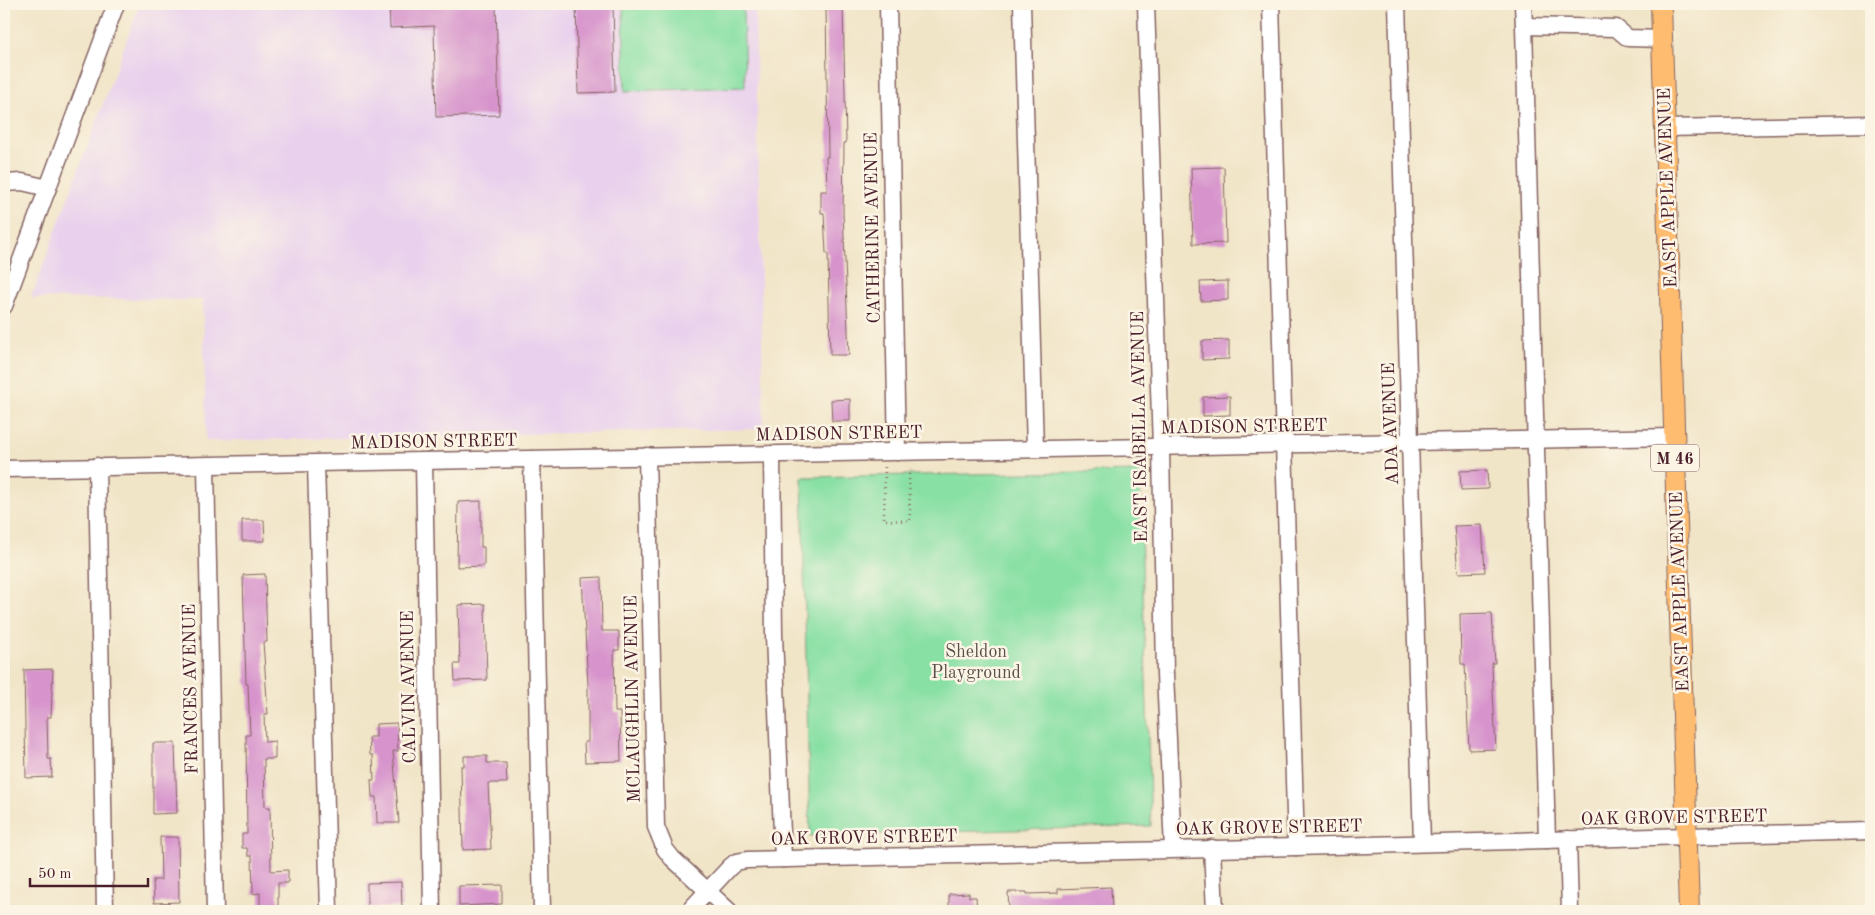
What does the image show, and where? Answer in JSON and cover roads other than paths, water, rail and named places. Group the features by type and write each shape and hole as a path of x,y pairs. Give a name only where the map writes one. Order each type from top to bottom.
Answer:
{"main road":[{"name":"EAST APPLE AVENUE","path":"1661,4 1689,911"}],"street":[{"path":"4,306 116,4"},
{"name":"CATHERINE AVENUE","path":"888,4 897,456"},
{"path":"1022,4 1035,449"},
{"name":"EAST ISABELLA AVENUE","path":"1146,4 1161,447 1164,674 1173,849"},
{"path":"1271,4 1286,445 1296,847"},
{"name":"ADA AVENUE","path":"1397,4 1422,843"},
{"path":"1523,4 1547,840"},
{"path":"1524,26 1616,28 1628,38 1662,39"},
{"path":"1665,128 1871,124"},
{"path":"4,183 22,182 48,188"},
{"name":"MADISON STREET","path":"4,470 97,466 206,466 772,454 897,456 1035,449 1674,437"},
{"path":"772,454 774,635 783,859"},
{"name":"MCLAUGHLIN AVENUE","path":"647,456 656,827 665,850 729,911"},
{"path":"532,459 542,911"},
{"name":"CALVIN AVENUE","path":"424,462 432,911"},
{"path":"316,464 329,911"},
{"path":"97,466 105,911"},
{"name":"FRANCES AVENUE","path":"206,466 215,911"},
{"name":"OAK GROVE STREET","path":"689,911 736,862 783,859 1871,831"},
{"path":"1568,839 1570,911"},
{"path":"1212,848 1215,911"}],"park label":[{"name":"Sheldon Playground","path":"976,661"}]}
